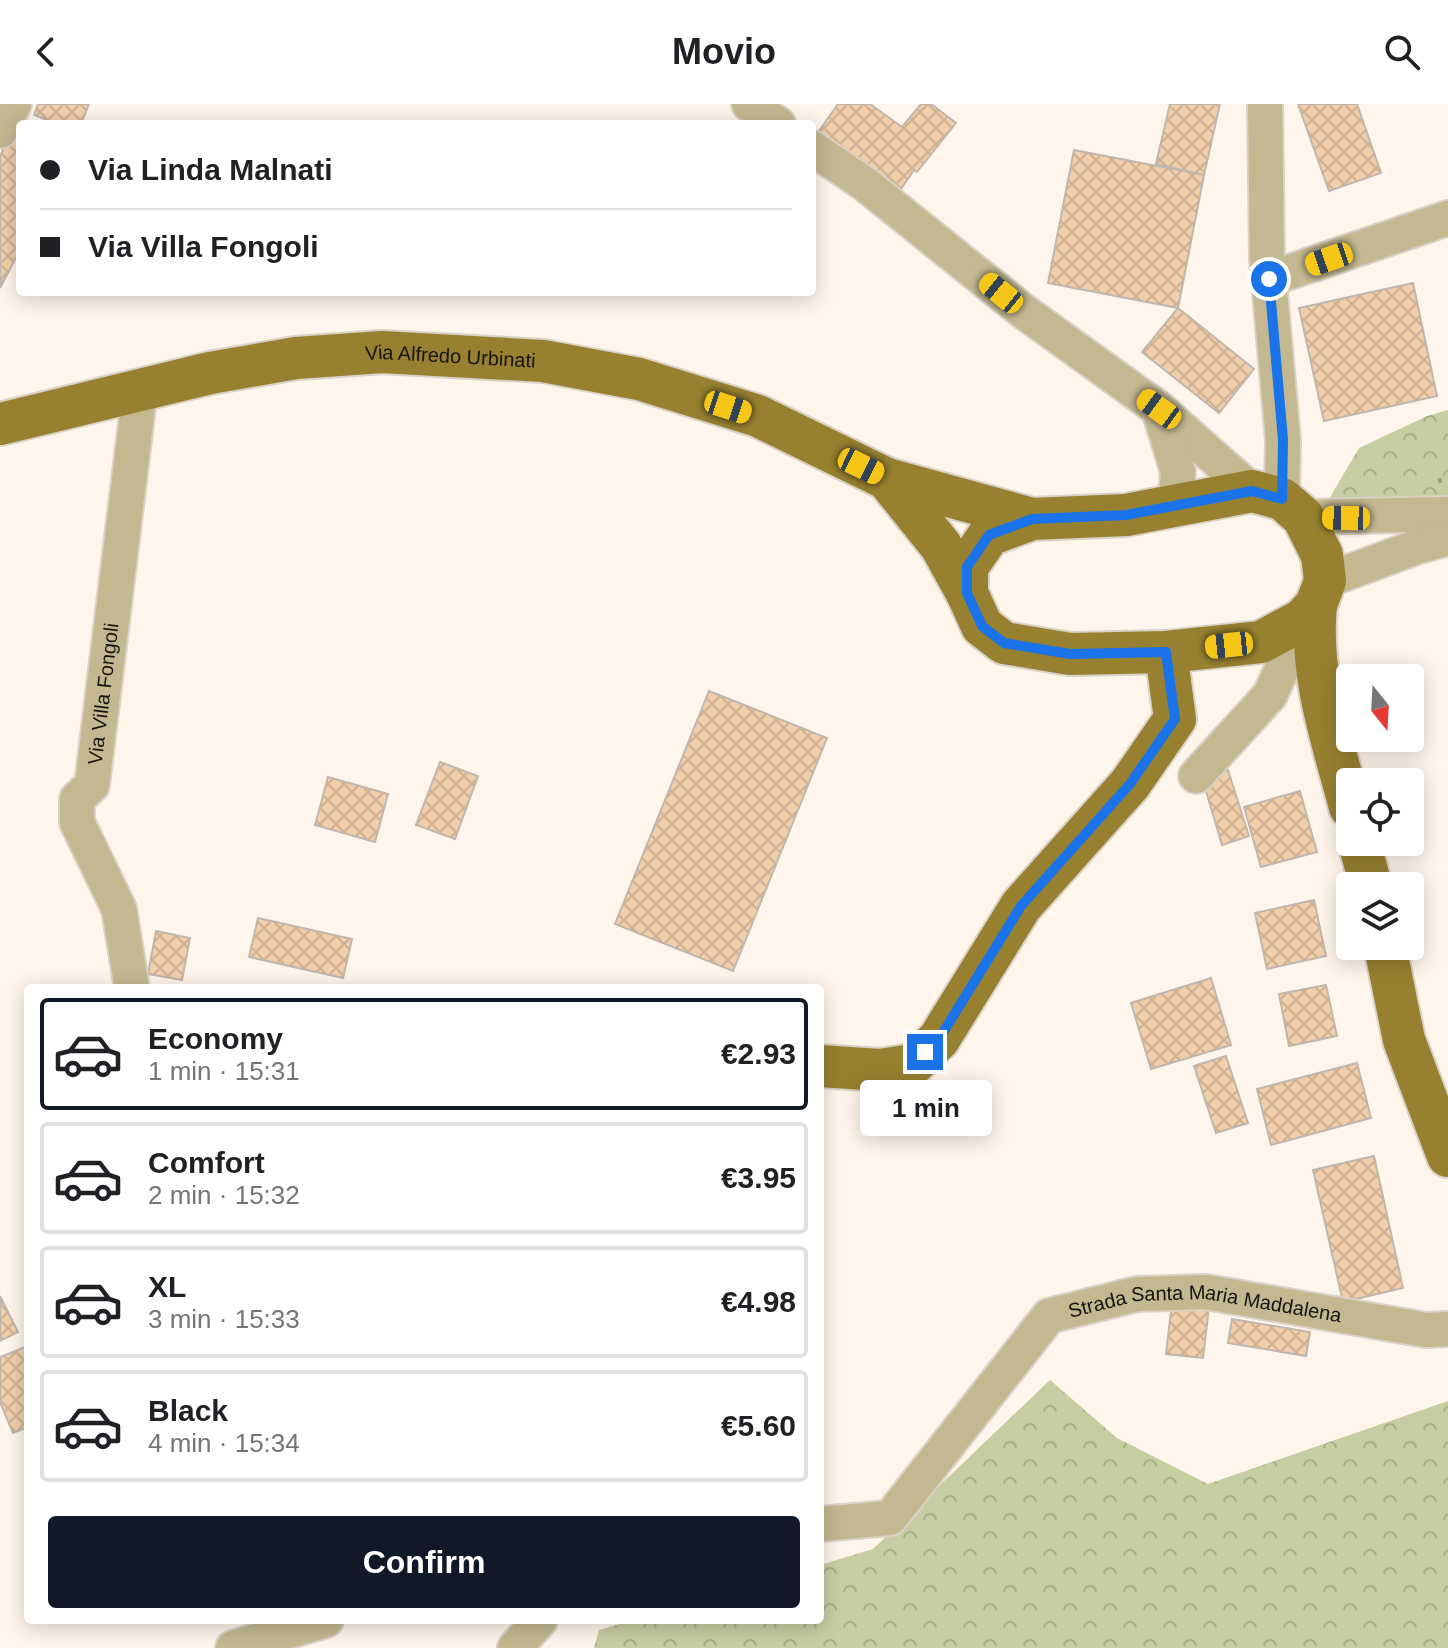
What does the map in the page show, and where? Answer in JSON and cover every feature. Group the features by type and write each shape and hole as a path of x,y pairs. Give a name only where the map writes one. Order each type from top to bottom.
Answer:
{"main road":[{"name":"Via Alfredo Urbinati","path":"0,424 210,373 296,358 382,352 543,361 639,379 758,416 887,479 1032,519"},
{"name":"Via Alfredo Urbinati","path":"887,479 941,546 982,626 1004,643 1070,654 1273,651"},
{"path":"967,593 967,567 989,535 1032,519 1126,515 1207,498 1279,503 1322,555 1321,593 1313,632 1319,692 1339,768"},
{"path":"1319,692 1273,651 1302,620 1321,593"},
{"path":"824,1066 880,1070 912,1065 939,1039 1021,906 1130,784 1175,719 1166,652"},
{"path":"1388,960 1404,1040 1448,1156"}],"street":[{"path":"0,131 14,104"},
{"path":"749,104 772,120"},
{"path":"1265,104 1266,230 1283,440 1279,503"},
{"path":"816,151 865,184 1023,311 1159,409 1279,503 1448,514"},
{"path":"1269,279 1448,218"},
{"name":"Via Villa Fongoli","path":"131,982 119,909 77,822 77,799 92,785 140,390"},
{"path":"1159,409 1178,472 1175,507"},
{"path":"1321,593 1448,538"},
{"path":"1196,776 1270,695 1273,651"},
{"name":"Strada Santa Maria Maddalena","path":"824,1524 890,1518 1049,1316 1137,1294 1206,1292 1426,1330 1448,1329"},
{"path":"233,1648 313,1624"},
{"path":"515,1648 536,1624"}],"green space":[{"path":"1448,410 1448,504 1326,504 1359,448 1427,416"},
{"path":"1050,1380 1117,1438 1208,1484 1448,1401 1448,1648 594,1648 599,1630 619,1624 824,1624 824,1564 873,1549"}],"building":[{"path":"38,104 89,104 83,120 47,120 34,115"},
{"path":"838,104 870,104 902,127 921,104 931,104 956,123 917,172 914,170 896,196 816,139"},
{"path":"1170,104 1220,104 1204,175 1156,164"},
{"path":"1298,104 1357,104 1381,173 1329,191"},
{"path":"10,135 16,137 16,258 0,288 0,156"},
{"path":"1074,150 1204,175 1178,308 1048,283"},
{"path":"1413,283 1437,396 1324,421 1299,308"},
{"path":"1178,308 1254,369 1219,413 1142,352"},
{"path":"709,691 827,738 733,971 615,924"},
{"path":"440,762 478,776 455,839 416,825"},
{"path":"1228,770 1249,836 1222,845 1202,778"},
{"path":"328,777 388,794 375,842 315,825"},
{"path":"1300,791 1317,852 1261,867 1244,807"},
{"path":"1314,900 1326,956 1267,969 1255,913"},
{"path":"258,918 352,939 343,978 249,957"},
{"path":"156,931 190,938 182,980 148,974"},
{"path":"1211,978 1231,1045 1151,1069 1131,1003"},
{"path":"1326,985 1337,1036 1289,1046 1279,994"},
{"path":"1226,1056 1248,1123 1216,1133 1194,1066"},
{"path":"1357,1063 1371,1118 1271,1145 1257,1089"},
{"path":"1374,1156 1403,1288 1343,1302 1313,1170"},
{"path":"0,1296 18,1332 0,1341"},
{"path":"1172,1302 1209,1307 1203,1358 1166,1354"},
{"path":"1232,1319 1310,1332 1306,1356 1228,1343"},
{"path":"24,1348 24,1429 13,1433 0,1402 0,1357"}],"route":[{"path":"925,1052 939,1039 1021,906 1130,784 1175,719 1166,652 1070,654 1004,643 982,626 967,593 967,567 989,535 1032,519 1126,515 1252,491 1282,499 1283,440 1269,279"}]}
